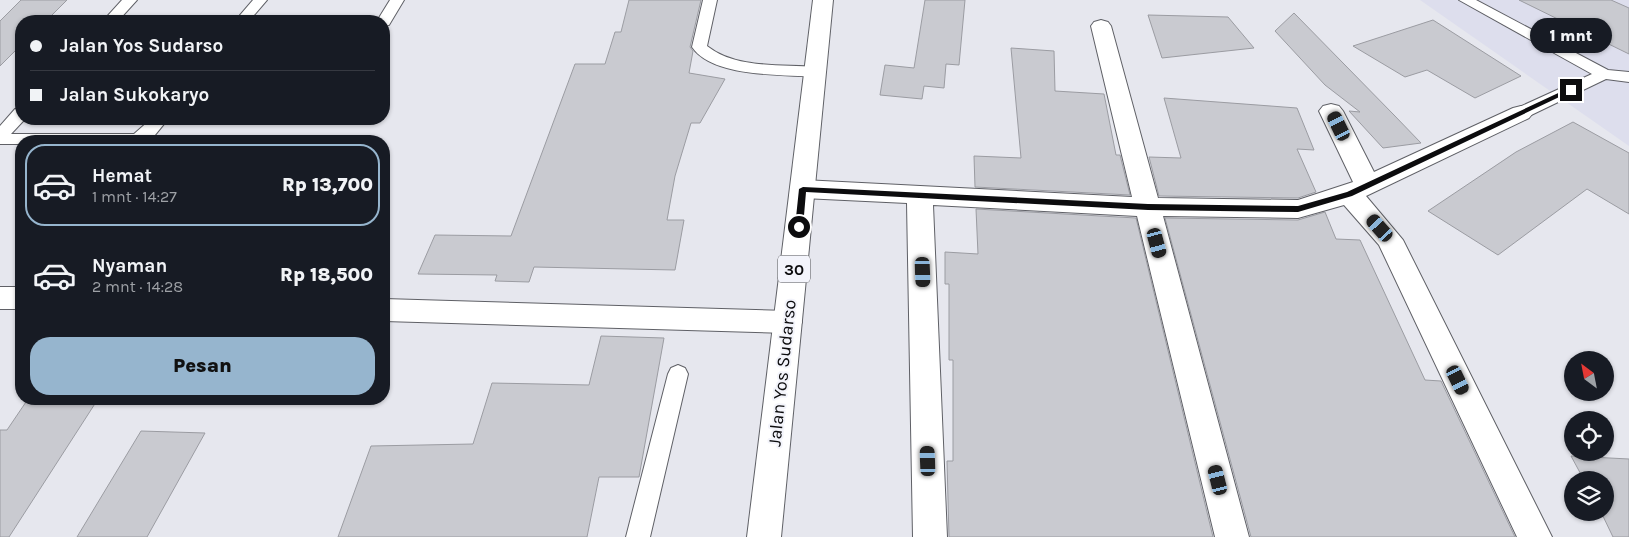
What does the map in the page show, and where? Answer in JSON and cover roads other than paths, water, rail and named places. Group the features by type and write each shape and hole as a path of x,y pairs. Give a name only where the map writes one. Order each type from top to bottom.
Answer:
{"main road":[{"name":"Jalan Yos Sudarso","path":"764,537 816,72 822,0"},
{"path":"1101,26 1232,537"},
{"path":"1332,111 1359,190 1390,240 1535,537"},
{"path":"803,189 1148,207 1298,209 1359,190 1521,113"},
{"path":"920,196 930,537"},
{"path":"0,298 15,298"},
{"path":"390,310 788,322"}],"lane":[{"path":"116,15 130,0"},
{"path":"247,15 260,0"},
{"path":"388,15 397,0"},
{"path":"710,0 699,46 713,58 731,64 816,72"},
{"path":"1466,0 1604,74 1629,77"},
{"path":"1521,113 1604,74"},
{"path":"0,137 15,121"},
{"path":"143,135 154,125"},
{"path":"0,137 15,137"},
{"path":"638,537 678,374"}]}
